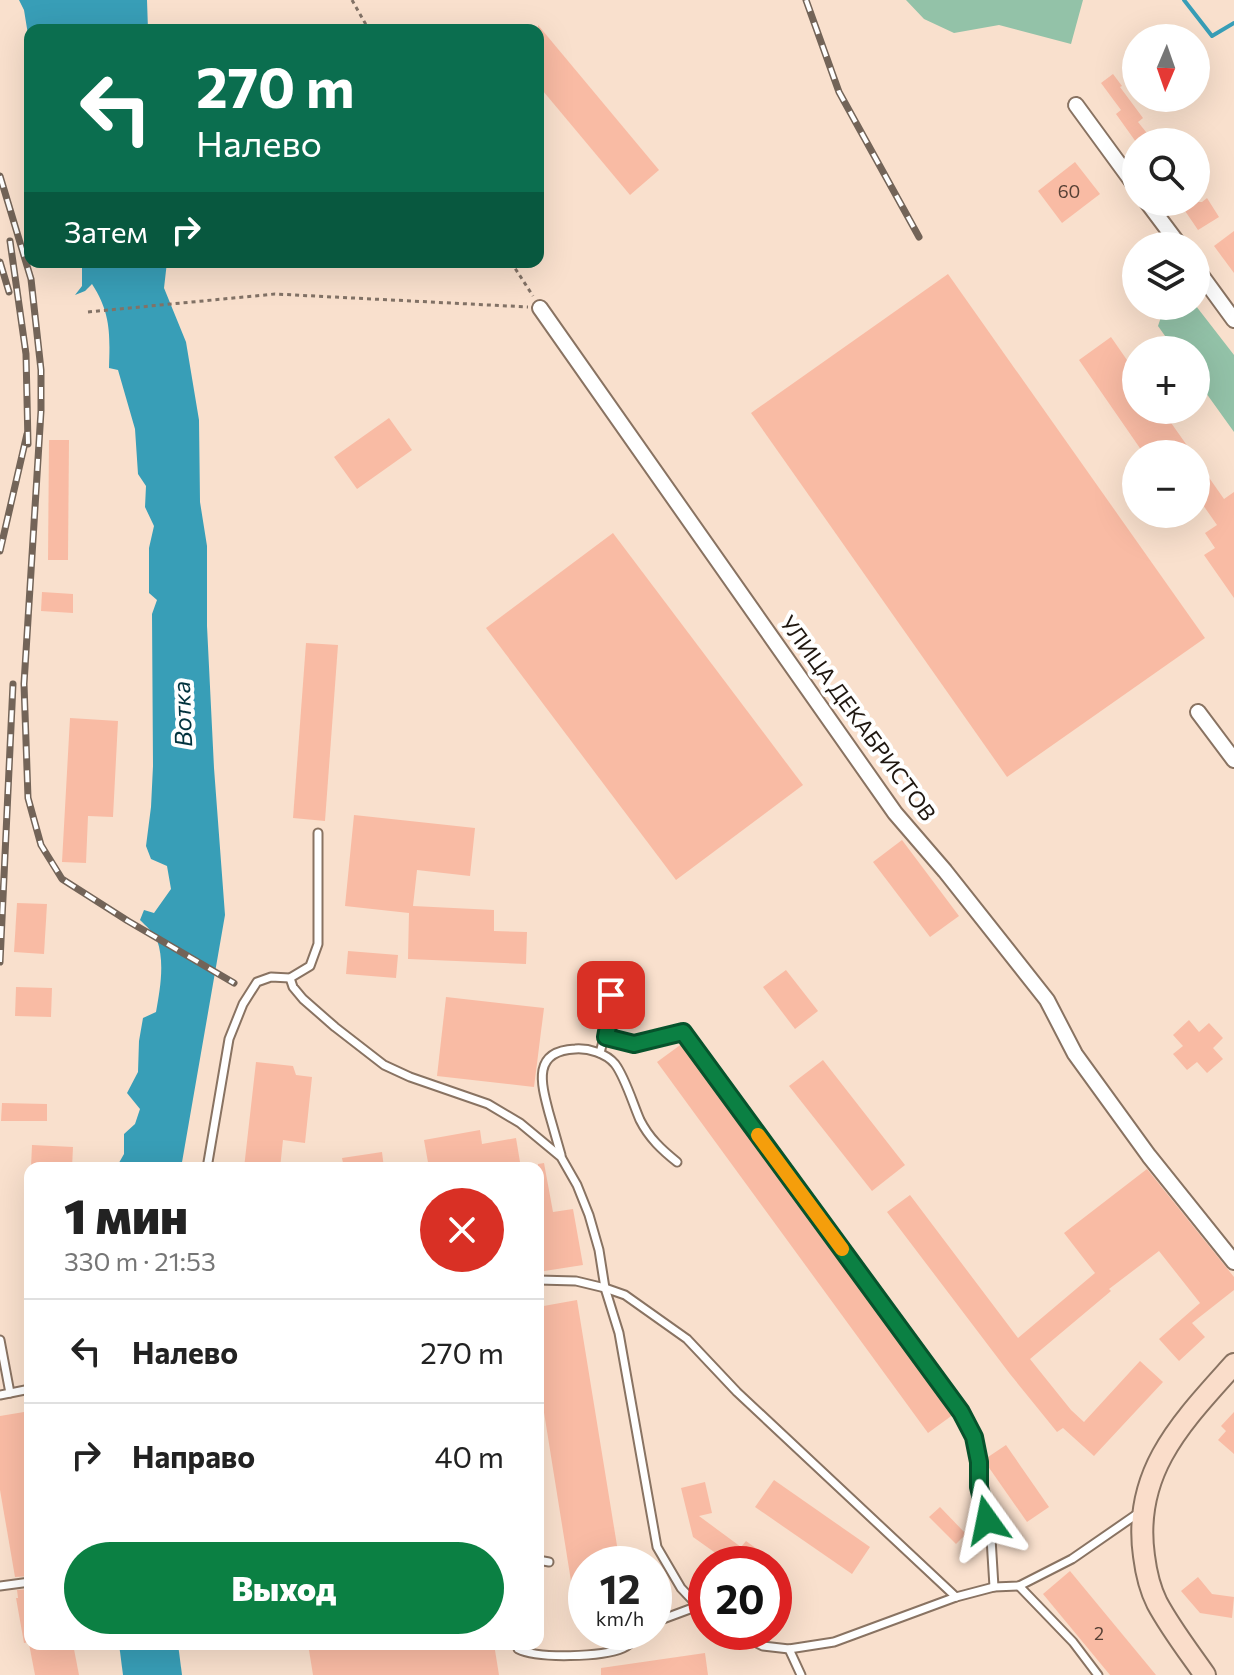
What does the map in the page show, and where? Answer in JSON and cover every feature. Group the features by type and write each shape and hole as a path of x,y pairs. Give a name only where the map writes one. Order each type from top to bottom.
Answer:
{"main road":[{"path":"1205,1675 1156,1601 1146,1572 1142,1511 1151,1478 1166,1447 1234,1364"}],"street":[{"path":"1076,105 1122,168"},
{"path":"1210,287 1234,320"},
{"name":"УЛИЦА ДЕКАБРИСТОВ","path":"540,308 895,813 1047,1000 1075,1054 1149,1156 1234,1262"},
{"path":"1198,712 1234,760"}],"lane":[{"path":"208,1162 229,1039 243,1004 257,982 271,977 290,978 310,966 318,944 318,833"},
{"path":"290,978 303,999 384,1065 488,1104 520,1123 561,1157"},
{"path":"600,1053 606,1037 611,995"},
{"path":"606,1037 634,1044 683,1032 961,1412 974,1437 979,1462 979,1487 991,1538 994,1587"},
{"path":"677,1162 657,1146 642,1124 614,1063 600,1053 579,1048 562,1050 549,1056 543,1068 543,1089 561,1157 577,1185 599,1250 605,1288 619,1333 657,1547 675,1579 688,1594"},
{"path":"544,1280 576,1281 625,1295 687,1339 749,1403 956,1597"},
{"path":"0,1340 10,1393"},
{"path":"0,1395 24,1390"},
{"path":"792,1649 834,1642 956,1597 994,1587 1019,1586 1072,1559 1142,1511"},
{"path":"544,1561 549,1562"},
{"path":"0,1586 24,1583"},
{"path":"1019,1586 1073,1642 1098,1675"},
{"path":"520,1650 527,1654 571,1656 615,1650"},
{"path":"789,1650 801,1675"}],"path":[{"path":"352,0 366,24"},
{"path":"515,268 540,308"},
{"path":"88,312 275,294 540,308"}],"green space":[{"path":"906,0 1083,0 1071,44 999,25 954,33 924,19"},
{"path":"1160,320 1207,320 1234,355 1234,432 1210,399 1210,336 1165,336 1158,326"}],"water":[{"path":"19,0 147,0 148,24 26,24"},
{"name":"Вотка","path":"82,268 166,268 164,288 186,342 199,420 200,502 207,546 207,626 225,915 182,1162 119,1162 124,1154 124,1134 135,1124 140,1109 127,1093 138,1072 143,1018 156,1012 160,985 161,957 157,940 140,920 144,910 154,913 171,889 167,866 151,859 146,846 153,766 152,614 157,600 149,593 149,548 154,526 145,507 146,486 138,474 135,429 118,370 109,368 109,335 103,305 92,284 75,295 82,286"},
{"path":"120,1650 179,1650 182,1675 123,1675"}],"building":[{"path":"544,32 659,170 630,195 544,92"},
{"path":"1113,74 1122,86 1122,112 1139,112 1143,118 1138,122 1143,128 1126,128 1116,114 1121,110 1101,83"},
{"path":"1075,162 1100,194 1062,223 1038,191"},
{"path":"1210,203 1219,217 1198,230 1188,216 1210,216"},
{"path":"1234,231 1234,273 1214,246"},
{"path":"948,274 1122,520 1122,528 1127,528 1205,638 1007,777 751,413"},
{"path":"1111,337 1122,353 1122,422 1079,360"},
{"path":"389,418 412,450 357,489 334,457"},
{"path":"1123,424 1172,424 1183,440 1134,440"},
{"path":"49,440 69,440 68,560 48,560"},
{"path":"1210,479 1224,499 1234,492 1234,598 1204,555 1215,548 1205,533 1217,525 1210,515"},
{"path":"613,533 803,785 676,880 486,628"},
{"path":"42,592 73,594 73,613 41,611"},
{"path":"306,643 338,645 325,821 293,818"},
{"path":"70,718 118,721 113,817 88,816 86,863 62,862"},
{"path":"354,815 475,828 470,876 417,870 413,906 494,910 494,931 527,932 526,964 408,959 409,913 345,906"},
{"path":"902,840 959,916 930,937 873,862"},
{"path":"17,903 47,904 44,954 14,952"},
{"path":"348,951 398,955 396,978 346,974"},
{"path":"786,970 818,1011 795,1029 763,987"},
{"path":"16,987 52,988 51,1017 15,1016"},
{"path":"446,997 544,1008 534,1087 437,1076"},
{"path":"1189,1020 1199,1032 1209,1023 1223,1038 1213,1048 1223,1059 1207,1073 1197,1062 1187,1070 1173,1054 1183,1046 1173,1035"},
{"path":"683,1043 954,1414 928,1433 657,1062"},
{"path":"823,1060 905,1165 872,1191 789,1086"},
{"path":"256,1062 293,1066 296,1075 312,1077 305,1143 283,1140 281,1162 245,1162"},
{"path":"2,1103 47,1104 47,1121 1,1121"},
{"path":"480,1130 482,1144 516,1138 520,1162 428,1162 424,1140"},
{"path":"32,1145 73,1147 72,1162 31,1162"},
{"path":"382,1152 383,1162 343,1162 342,1158"},
{"path":"544,1163 553,1212 573,1209 583,1265 544,1271"},
{"path":"1147,1169 1234,1277 1234,1290 1192,1323 1205,1337 1179,1361 1159,1339 1200,1303 1159,1251 1109,1289 1111,1291 1030,1359 1084,1422 1140,1361 1163,1382 1094,1456 1063,1428 1057,1432 887,1212 910,1195 1018,1338 1095,1273 1064,1233"},
{"path":"577,1300 617,1546 568,1546 568,1562 544,1412 544,1306"},
{"path":"24,1412 24,1576 15,1577 0,1490 0,1416"},
{"path":"1234,1412 1234,1454 1218,1440 1226,1431 1221,1426"},
{"path":"1006,1445 1049,1507 1027,1522 985,1462"},
{"path":"774,1480 870,1547 852,1574 755,1507"},
{"path":"705,1482 712,1513 699,1516 740,1546 706,1546 693,1537 681,1488"},
{"path":"940,1507 966,1534 956,1544 929,1517"},
{"path":"1070,1571 1156,1675 1110,1675 1043,1594"},
{"path":"1198,1577 1212,1594 1234,1597 1232,1618 1200,1613 1181,1591"},
{"path":"24,1589 24,1643 16,1598 17,1590"},
{"path":"30,1650 74,1650 79,1675 35,1675"},
{"path":"309,1650 495,1650 499,1675 313,1675"},
{"path":"705,1653 708,1675 601,1675 601,1668"}],"waterway":[{"path":"1184,0 1212,36 1234,23"}],"railway":[{"path":"806,0 839,92 919,237"},
{"path":"0,176 24,256"},
{"path":"10,241 26,354 28,444"},
{"path":"0,262 9,292"},
{"path":"28,268 41,370 41,411 24,684 28,798 41,845 62,879 234,983"},
{"path":"0,551 27,434"},
{"path":"0,962 13,684"}],"slow traffic":[{"path":"758,1135 842,1249"}],"route":[{"path":"611,995 606,1037 634,1044 683,1032 961,1412 974,1437 979,1462 979,1487 987,1520"}]}
